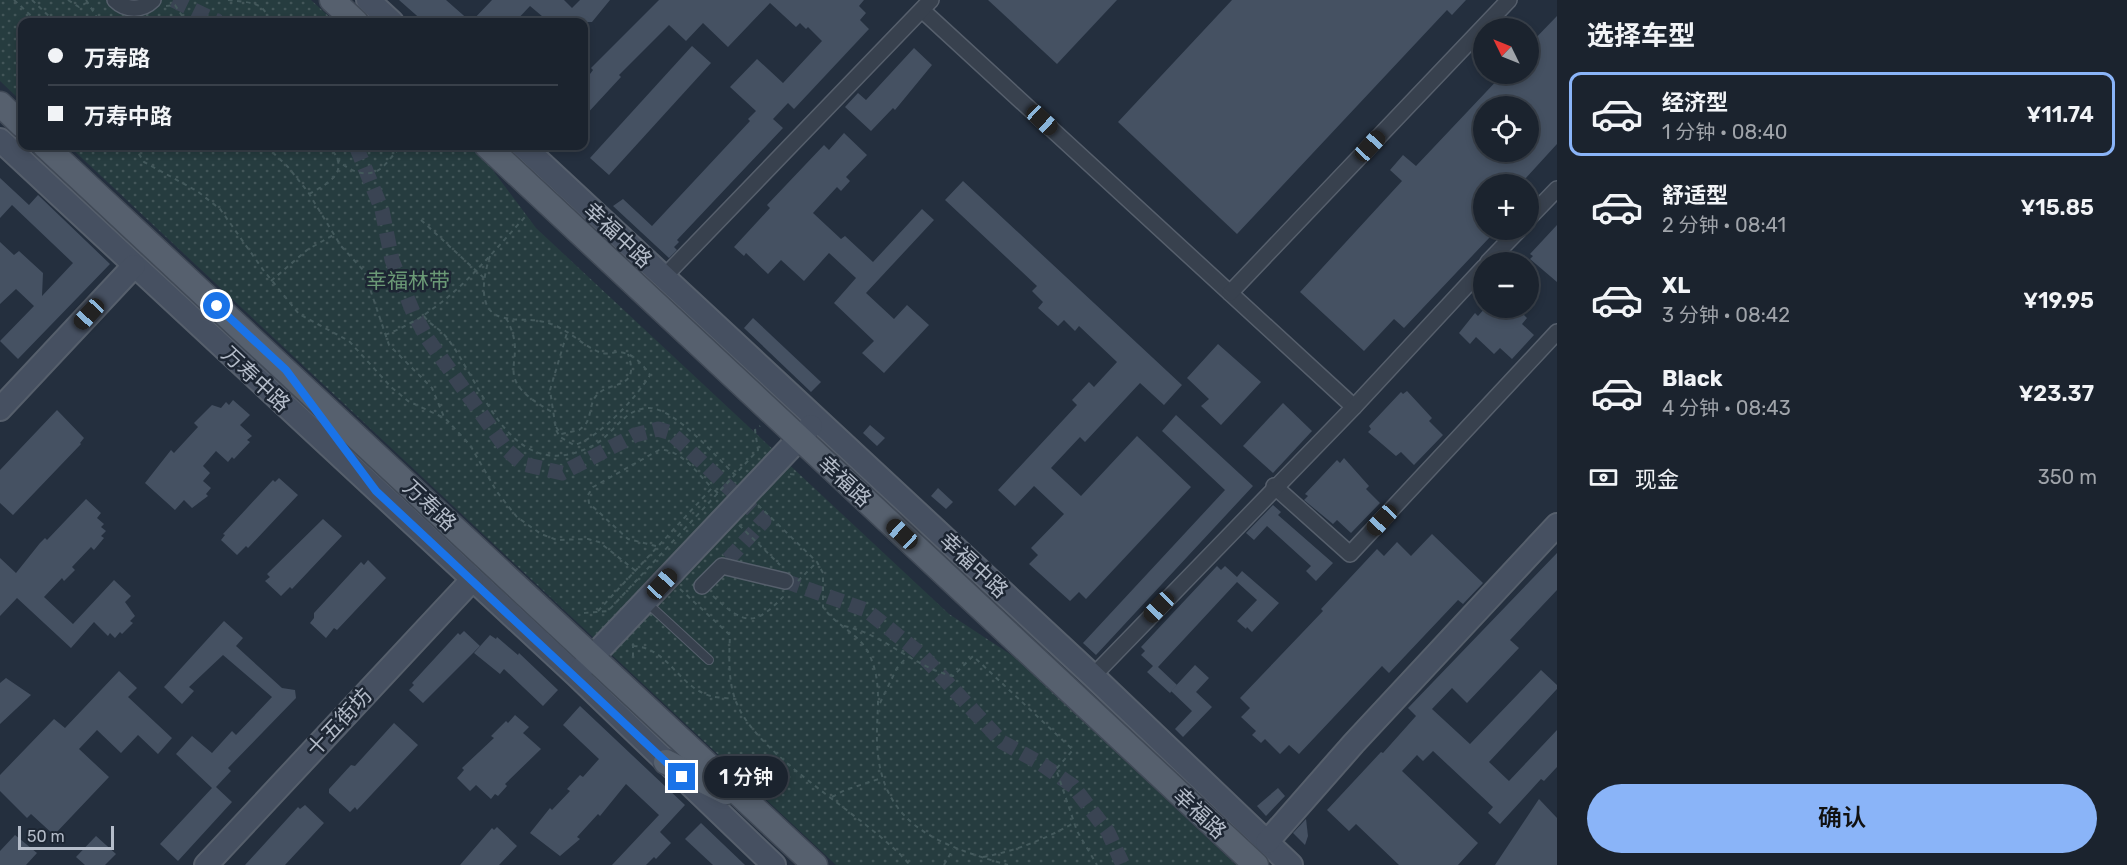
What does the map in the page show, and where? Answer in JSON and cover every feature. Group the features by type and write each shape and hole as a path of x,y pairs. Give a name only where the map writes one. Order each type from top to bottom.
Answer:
{"main road":[{"path":"332,0 352,18"},
{"path":"368,0 388,18"},
{"path":"0,104 18,121"},
{"name":"万寿中路","path":"0,140 576,675 774,865"},
{"name":"万寿路","path":"49,150 815,865"},
{"name":"幸福路","path":"491,150 1256,865"},
{"name":"幸福中路","path":"527,150 1093,676 1291,865"},
{"path":"0,409 134,266"},
{"path":"286,370 376,491"},
{"path":"576,675 816,420"},
{"path":"1267,842 1354,743 1557,525"},
{"path":"941,535 1055,677"},
{"name":"十五街坊","path":"206,865 472,580"},
{"path":"666,762 752,806"}],"street":[{"path":"114,0 125,8 133,9 156,5"},
{"path":"1230,293 1509,0"},
{"path":"663,278 927,5 1230,293 1354,407"},
{"path":"1539,208 1557,189"},
{"path":"1498,252 1509,240"},
{"path":"1093,676 1274,486 1354,407 1473,279"},
{"path":"1274,486 1350,554 1557,332"},
{"path":"702,586 722,566 785,581"}],"lane":[{"path":"645,601 709,660"}],"path":[{"path":"14,0 34,18"},
{"path":"32,0 51,18"},
{"path":"68,0 79,7 86,2 96,18"},
{"path":"169,5 171,0"},
{"path":"228,0 256,2 264,9 267,18"},
{"path":"156,5 176,5 184,18"},
{"path":"136,150 144,162 197,191 220,209 271,281 299,314 349,341 375,372 408,401 444,417"},
{"path":"270,150 288,167 309,194 333,235 364,271 385,334 398,357 432,388 444,417 470,446 497,492 528,526 556,540 588,539 599,542 611,549 636,571"},
{"path":"332,150 345,166 370,174 379,170 397,151"},
{"path":"309,194 333,180 337,158"},
{"path":"385,334 424,316 444,303 525,217"},
{"path":"421,220 484,278"},
{"path":"271,281 307,250 333,235"},
{"path":"489,256 484,278 487,307 493,314 506,318 540,320 567,333 603,354 628,354 635,358 650,375 599,431 587,442 574,445 560,437 556,427 550,390 567,333"},
{"path":"424,316 447,338 501,427 523,444 546,453 570,454 596,444 629,414 649,408 669,413 735,475"},
{"path":"506,318 516,341 512,373 517,386 526,396 554,413"},
{"path":"556,427 561,434 570,433 585,425 596,395 602,390 623,384 628,378 631,366 628,354"},
{"path":"584,613 608,611 758,450 755,430 772,412"},
{"path":"656,546 628,539 589,503 588,495 593,487 659,450 668,449 718,493"},
{"path":"598,611 712,488"},
{"path":"756,503 817,562 823,573 823,607 868,651 876,673 879,706 877,754 884,778 897,806 915,828 953,848 1008,865"},
{"path":"737,523 780,563"},
{"path":"702,586 734,615 749,619 766,612 817,562"},
{"path":"678,587 730,635 730,673 735,699 759,736 832,797 876,830 910,865"},
{"path":"841,625 871,635 935,672 953,676 973,656 1073,750 1056,769 1074,823 1097,865"},
{"path":"633,646 657,653 694,687 710,696 735,699"},
{"path":"879,706 897,668 906,657"},
{"path":"832,797 844,790 884,778"},
{"path":"980,857 1023,847 1074,823"},
{"path":"944,865 953,848"}],"green space":[{"path":"0,0 311,0 331,18 18,18 18,98 0,81"},
{"name":"幸福林带","path":"73,150 472,150 489,165 536,228 949,614 1016,658 1236,865 836,865"}],"building":[{"path":"399,0 446,0 466,18 419,18"},
{"path":"492,0 564,0 572,8 580,0 610,0 592,22 588,22 588,18 544,18 530,6 519,18 475,18"},
{"path":"659,0 864,0 859,6 866,13 860,20 869,29 794,109 788,103 773,119 783,128 677,240 679,242 674,247 677,250 669,258 613,206 623,199 652,226 750,121 748,119 756,111 730,87 757,59 783,83 822,41 808,27 806,29 800,23 796,27 770,3 728,47 703,23 686,41 669,25 619,75 621,77 588,113 588,77 593,70 591,68"},
{"path":"988,0 1117,0 1057,64"},
{"path":"1232,0 1466,0 1452,15 1447,10 1237,234 1118,122"},
{"path":"1557,16 1557,144 1530,174 1473,174 1473,240 1487,240 1476,252 1473,252 1473,255 1404,328 1394,319 1364,351 1300,292 1402,181 1390,170 1403,155 1416,166 1473,106 1473,162 1539,162 1539,96 1482,96 1494,84 1539,84 1539,35"},
{"path":"692,46 711,63 609,175 590,158"},
{"path":"914,48 932,65 895,110 893,108 871,131 845,107 858,93 866,100"},
{"path":"844,133 867,155 846,177 850,181 841,191 837,187 813,213 841,239 845,236 873,262 922,209 934,220 866,293 894,319 907,305 929,325 884,373 862,353 874,341 834,303 856,278 829,253 804,281 781,260 768,274 746,253 744,256 734,247 770,208 767,205 824,145 829,150"},
{"path":"0,178 29,205 38,195 110,264 18,359 0,341 34,306 16,289 0,304 0,242 14,255 19,251 43,273 42,296 73,263 12,205 0,218"},
{"path":"963,181 1182,385 1164,405 1140,383 1085,442 1080,437 1051,468 1081,496 1137,436 1191,487 1086,599 1079,592 1070,601 1029,564 1038,555 1031,548 1064,514 1034,486 1015,506 998,490 1077,405 1072,400 1089,382 1094,387 1117,362 1079,326 1075,331 1064,320 1058,326 1038,308 1043,302 1032,291 1037,286 945,200"},
{"path":"1557,225 1557,282 1539,267 1539,252 1532,252"},
{"path":"1473,316 1473,318 1527,318 1522,324 1534,335 1512,359 1500,348 1494,354 1476,337 1470,344 1459,333"},
{"path":"753,318 821,382 811,392 744,328"},
{"path":"1218,344 1261,382 1221,425 1201,406 1209,399 1187,378"},
{"path":"1407,391 1432,418 1429,421 1443,435 1414,465 1401,452 1396,456 1368,432 1371,429 1369,426 1401,392 1403,394"},
{"path":"233,400 250,415 240,425 252,436 247,440 250,442 234,459 232,457 228,462 216,451 203,466 210,473 203,481 211,488 206,494 208,496 192,508 184,500 175,510 145,483 171,450 174,453 198,427 194,423 212,405 221,408 226,402 229,405"},
{"path":"1283,403 1312,431 1273,473 1243,446"},
{"path":"57,410 84,438 81,444 13,515 0,503 0,470"},
{"path":"1176,415 1253,486 1096,655 1083,643 1225,490 1162,431"},
{"path":"870,425 885,438 877,446 863,433"},
{"path":"1344,458 1369,486 1366,489 1380,503 1351,533 1337,520 1333,524 1304,500 1308,496 1305,494 1337,460 1340,463"},
{"path":"279,478 298,495 248,548 246,546 237,555 221,540 225,535 223,534 273,480 275,482"},
{"path":"938,488 953,502 946,509 931,496"},
{"path":"86,499 101,513 97,518 104,524 101,527 106,531 101,536 104,538 94,550 91,547 72,567 75,570 64,581 62,578 44,597 73,624 114,580 131,596 125,602 135,616 130,621 133,623 115,638 110,633 108,636 94,622 71,648 17,598 0,616 0,558 16,573 40,543 45,538 47,540"},
{"path":"1273,505 1281,512 1278,515 1333,563 1316,581 1306,571 1311,566 1267,526 1254,540 1246,533"},
{"path":"323,519 342,536 292,589 290,587 281,596 265,581 270,577 267,574"},
{"path":"1432,534 1483,583 1463,604 1458,600 1389,673 1382,666 1299,754 1289,745 1280,754 1265,739 1261,743 1252,735 1256,731 1241,717 1250,708 1240,698 1323,611 1321,609 1377,549 1384,556 1397,542 1411,556"},
{"path":"1557,553 1557,590 1510,640 1519,648 1467,703 1452,688 1432,709 1470,744 1541,670 1557,685 1557,689 1489,762 1509,781 1557,730 1557,767 1544,781 1541,779 1500,824 1488,813 1493,807 1433,751 1423,761 1417,755 1402,771 1478,843 1458,865 1399,865 1356,824 1349,831 1327,810 1416,716 1408,708"},
{"path":"368,560 386,578 337,630 334,628 326,638 310,623 314,618 314,613 361,562 364,565"},
{"path":"1217,566 1221,570 1225,566 1237,577 1242,571 1279,603 1252,632 1247,627 1246,629 1237,621 1257,600 1237,582 1158,667 1177,685 1170,693 1147,672 1153,666 1141,655 1145,651 1141,647"},
{"path":"224,621 243,638 236,646 282,688 295,690 296,698 228,768 231,771 216,787 232,802 178,861 160,844 212,788 176,754 192,736 212,753 232,731 236,735 272,697 223,655 189,687 194,691 182,704 164,687"},
{"path":"464,631 480,646 423,703 409,690 414,685 412,683 458,633 460,635"},
{"path":"490,635 496,639 497,637 518,655 519,653 558,690 543,706 504,669 500,674 474,653"},
{"path":"1195,665 1209,678 1196,692 1212,707 1183,737 1175,729 1192,711 1171,691"},
{"path":"119,671 137,688 128,697 172,738 158,754 138,735 121,753 97,730 79,749 109,777 54,835 31,814 27,818 0,791 0,775 54,719 65,728"},
{"path":"6,678 31,695 0,724 0,683"},
{"path":"580,706 685,805 660,832 671,843 656,859 654,857 646,865 612,865 659,815 626,784 600,816 598,814 577,837 580,839 560,856 530,833 550,808 552,810 570,791 567,789 580,775 583,777 599,759 563,725"},
{"path":"515,715 529,727 523,733 541,749 505,784 507,786 498,796 495,794 491,799 476,785 470,791 457,778 464,770 462,768 494,738 491,736 506,721 508,723"},
{"path":"394,723 418,745 357,810 355,807 350,812 329,793 329,789 351,765 355,766"},
{"path":"1278,788 1285,796 1266,816 1257,806"},
{"path":"1539,799 1557,818 1557,865 1495,865"},
{"path":"305,805 324,823 285,865 245,865 298,807 300,809"},
{"path":"1306,819 1308,836 1305,845 1293,833"},
{"path":"701,823 745,865 713,865 685,839"},
{"path":"497,827 517,846 499,865 460,865 492,828 494,830"},
{"path":"15,835 37,853 26,865 0,865 0,851"},
{"path":"96,836 116,854 105,865 85,865 76,857"}],"tunnel":[{"path":"173,0 211,18"},
{"path":"358,150 382,210 392,260 413,312 427,338 508,451 523,464 562,473 635,435 658,429 671,433 764,521 722,566"},
{"path":"785,581 866,610 922,655 1002,742 1040,763 1073,786 1108,832 1123,865"}],"route":[{"path":"217,306 286,370 376,491 576,675 682,777"}]}
